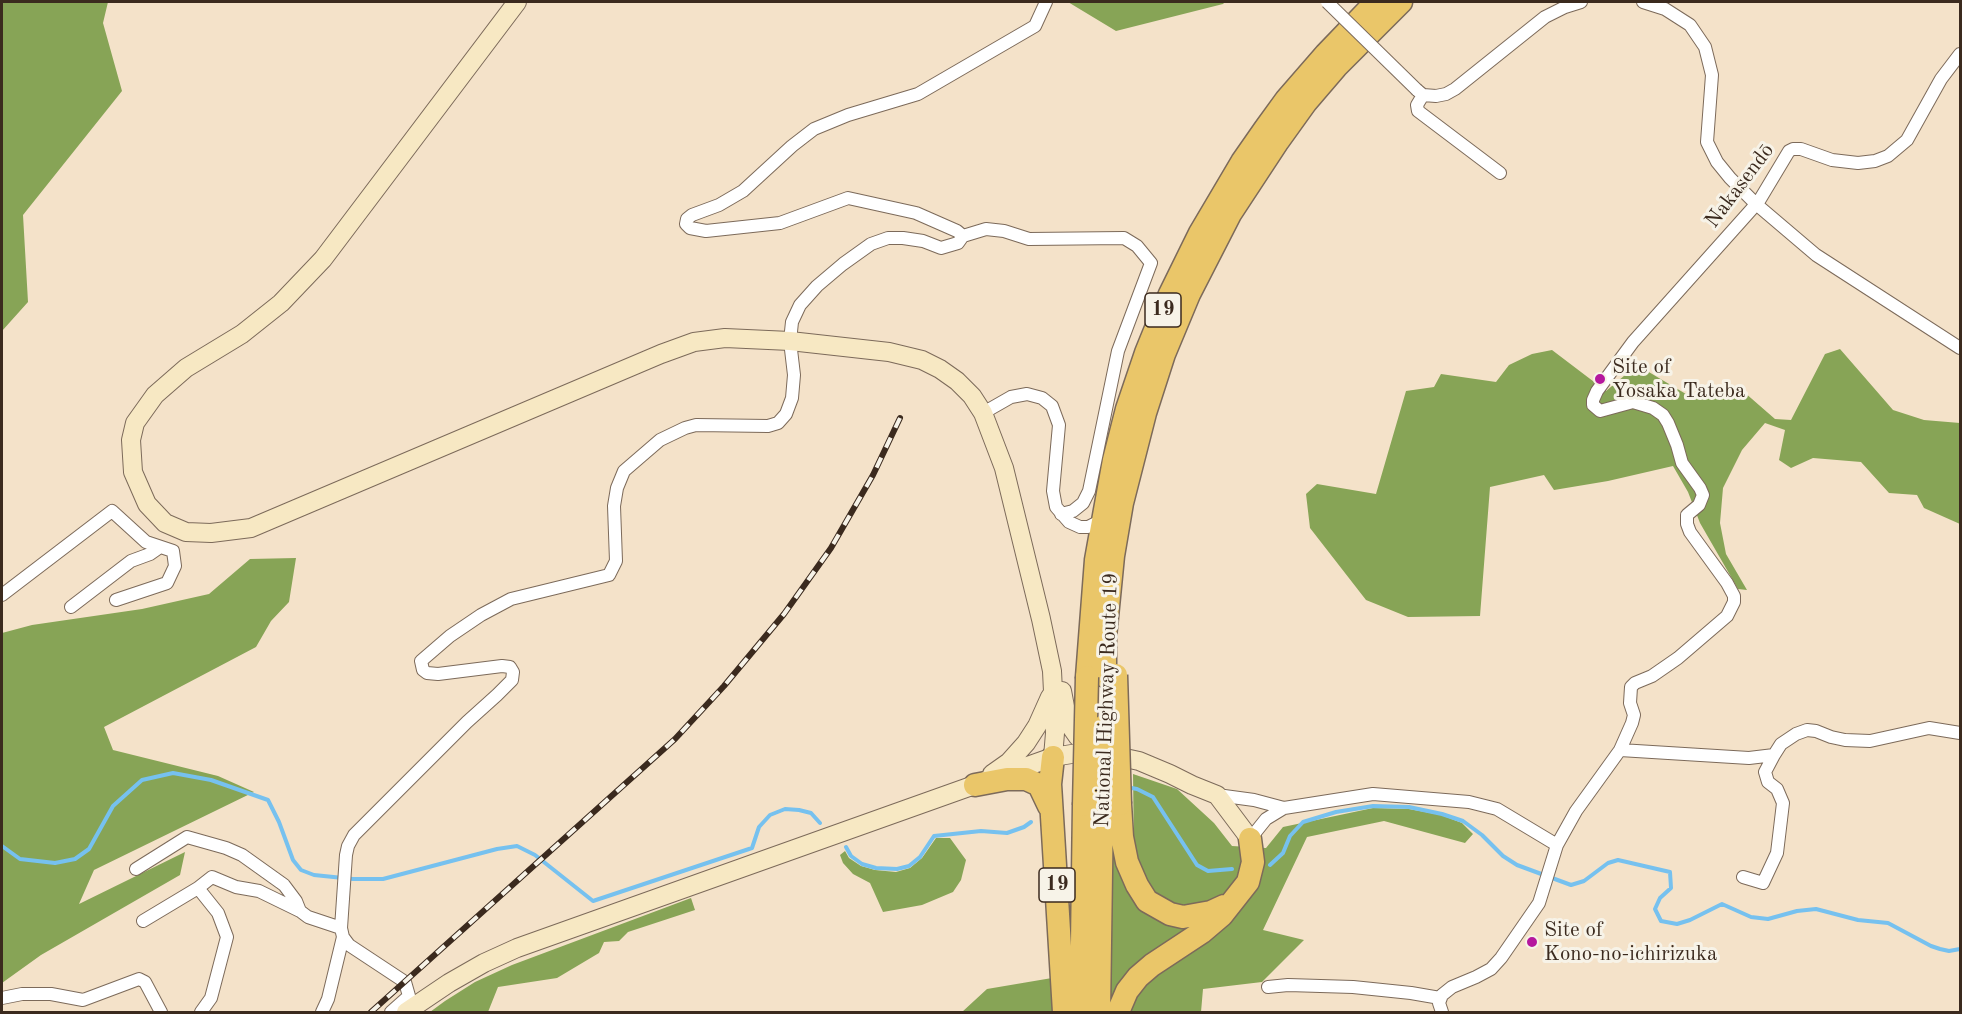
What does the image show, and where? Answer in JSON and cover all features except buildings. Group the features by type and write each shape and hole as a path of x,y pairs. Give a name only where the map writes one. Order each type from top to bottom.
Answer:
{"highway":[{"name":"National Highway Route 19","path":"1103,676 1096,560 1114,460 1127,409 1146,353 1170,294 1200,233 1242,162 1286,100 1376,2"},
{"name":"National Highway Route 19","path":"1099,1012 1105,637 1113,556 1135,448 1164,354 1189,294 1230,214 1306,102 1336,66 1401,2"},
{"name":"19","path":"1103,676 1102,804 1122,837 1127,862 1137,885 1147,901 1170,914 1183,917 1211,912 1233,902"},
{"name":"19","path":"1053,757 1050,784 1064,1012"},
{"path":"975,785 1016,778 1034,781 1043,792 1052,816"},
{"name":"National Highway Route 19","path":"1081,1012 1102,804"},
{"path":"1118,1012 1127,991 1138,977 1202,932 1233,902 1248,882 1253,862 1250,839"}],"street":[{"path":"517,2 323,259 281,303 242,334 186,368 155,395 135,423 131,440 133,472 147,504 165,523 186,532 211,533 251,528 694,342 724,338 790,341 889,352 922,360 957,381 972,396 983,413 1004,468 1052,671 1055,733 1053,757"},
{"path":"963,236 957,231 916,213 848,198 780,223 706,231 690,228 686,222 692,215 719,205 743,191 814,129 848,115 918,94 1035,26 1046,2"},
{"path":"1327,2 1420,93 1436,96 1455,89 1545,17 1565,6 1581,2"},
{"path":"1643,2 1665,9 1690,25 1705,47 1712,75 1707,142 1730,178 1756,204 1816,255 1960,348"},
{"name":"Nakasendō","path":"1620,750 1634,718 1630,703 1631,687 1678,658 1726,616 1732,608 1734,596 1690,532 1687,524 1688,515 1699,505 1703,495 1682,463 1677,445 1663,415 1653,408 1633,402 1600,411 1593,405 1596,391 1633,342 1756,204 1785,156 1793,149 1801,149 1832,160 1858,163 1875,161 1893,152 1906,140 1941,79 1960,54"},
{"path":"1420,93 1418,111 1500,173"},
{"path":"322,1012 328,999 342,932 346,855 354,835 512,680 513,672 510,667 427,673 423,670 421,661 450,636 481,615 511,599 609,575 616,561 614,506 617,488 624,471 660,440 696,425 768,426 778,423 786,414 792,398 794,375 790,341 792,322 800,305 817,286 871,244 888,238 903,238 923,241 941,248 958,243 963,236 986,229 1004,231 1029,239 1124,238 1137,246 1151,263 1118,351 1089,491 1083,503 1073,511 1061,514"},
{"path":"983,413 1011,397 1027,394 1042,398 1052,406 1059,425 1054,500 1061,514 1080,527 1088,527 1102,520"},
{"path":"2,595 112,511 146,542 173,551"},
{"path":"116,600 167,583 175,566 173,551 186,532"},
{"path":"71,607 131,561 150,554 160,547"},
{"path":"1052,671 1060,681 1067,717 1078,737 1129,751 1147,765"},
{"path":"975,785 1001,768 1026,742 1046,709 1053,691"},
{"path":"1743,877 1763,883 1777,853 1784,804 1777,789 1768,782 1765,772 1781,744 1796,734 1807,730 1845,740 1870,741 1929,728 1960,733"},
{"path":"1442,1012 1440,998 1445,991 1491,969 1539,903 1557,845 1576,811 1620,750 1749,758 1774,755"},
{"path":"406,1012 449,983 517,948 1053,757 1078,753 1102,753 1147,765 1217,795 1254,800 1284,808"},
{"path":"1217,795 1250,839 1266,819 1284,808 1372,794 1469,802 1497,809 1557,845"},
{"path":"136,869 187,837 243,855 284,885 296,901 300,911"},
{"path":"143,921 212,877 259,891 342,932 349,945 405,982 409,996 391,1012"},
{"path":"198,888 218,914 227,937 211,998 201,1012"},
{"path":"2,998 22,994 41,994 83,1000 139,979 144,982 161,1012"},
{"path":"1268,987 1288,985 1353,987 1440,998"}],"green space":[{"path":"2,2 108,2 103,23 122,91 23,215 28,302 2,331"},
{"path":"1068,2 1225,2 1116,31"},
{"path":"1840,349 1893,410 1924,420 1960,423 1960,524 1924,508 1917,495 1889,493 1861,462 1813,458 1791,468 1779,460 1785,430 1765,423 1742,450 1723,488 1720,523 1726,554 1747,590 1738,589 1700,523 1688,492 1673,466 1608,481 1554,490 1544,475 1490,487 1480,616 1408,617 1366,600 1310,528 1306,494 1317,484 1376,494 1406,391 1434,387 1441,374 1496,382 1509,365 1532,354 1552,350 1606,391 1637,365 1691,397 1744,392 1775,419 1791,420 1825,354"},
{"path":"296,558 289,602 271,621 256,647 104,727 113,750 218,776 254,792 94,870 79,904 185,852 180,875 41,955 2,983 2,633 32,625 142,609 209,594 250,559"},
{"path":"1133,774 1177,789 1214,823 1232,846 1266,848 1283,827 1373,808 1409,809 1441,815 1462,823 1473,834 1465,843 1384,821 1307,837 1263,930 1304,940 1262,982 1203,989 1201,1012 962,1012 987,989 1111,968 1112,858 1134,853"},
{"path":"936,838 950,838 966,860 961,880 953,892 922,905 883,912 870,883 853,874 843,863 840,855 845,851 849,858 861,866 896,872 910,868 922,858"},
{"path":"691,898 695,910 628,932 619,941 604,942 599,953 557,978 498,987 488,1012 430,1012 475,982 512,965"}],"waterway":[{"path":"2,846 20,859 55,863 75,859 89,849 113,806 142,780 173,773 211,780 268,800 293,860 301,870 314,875 383,879 497,849 517,846 535,855 593,901 752,848 759,827 770,815 785,809 811,813 820,823"},
{"path":"1126,787 1137,789 1153,797 1197,865 1208,871 1232,869"},
{"path":"1270,865 1283,853 1290,836 1303,822 1336,812 1373,806 1409,807 1463,821 1482,835 1503,856 1517,865 1571,885 1584,881 1608,863 1618,860 1670,872 1671,888 1660,898 1655,909 1661,921 1677,924 1722,904 1751,917 1768,919 1797,911 1816,909 1858,920 1888,923 1931,946 1949,951 1960,949"},
{"path":"846,847 851,856 862,864 876,868 897,869 909,866 920,857 934,836 981,831 1007,833 1031,822"}],"railway":[{"path":"371,1012 675,739 724,686 784,614 831,548 873,475 900,418"}],"place":[{"name":"Site of Yosaka Tateba","path":"1600,379"},
{"name":"Site of Kono-no-ichirizuka","path":"1532,942"}]}
